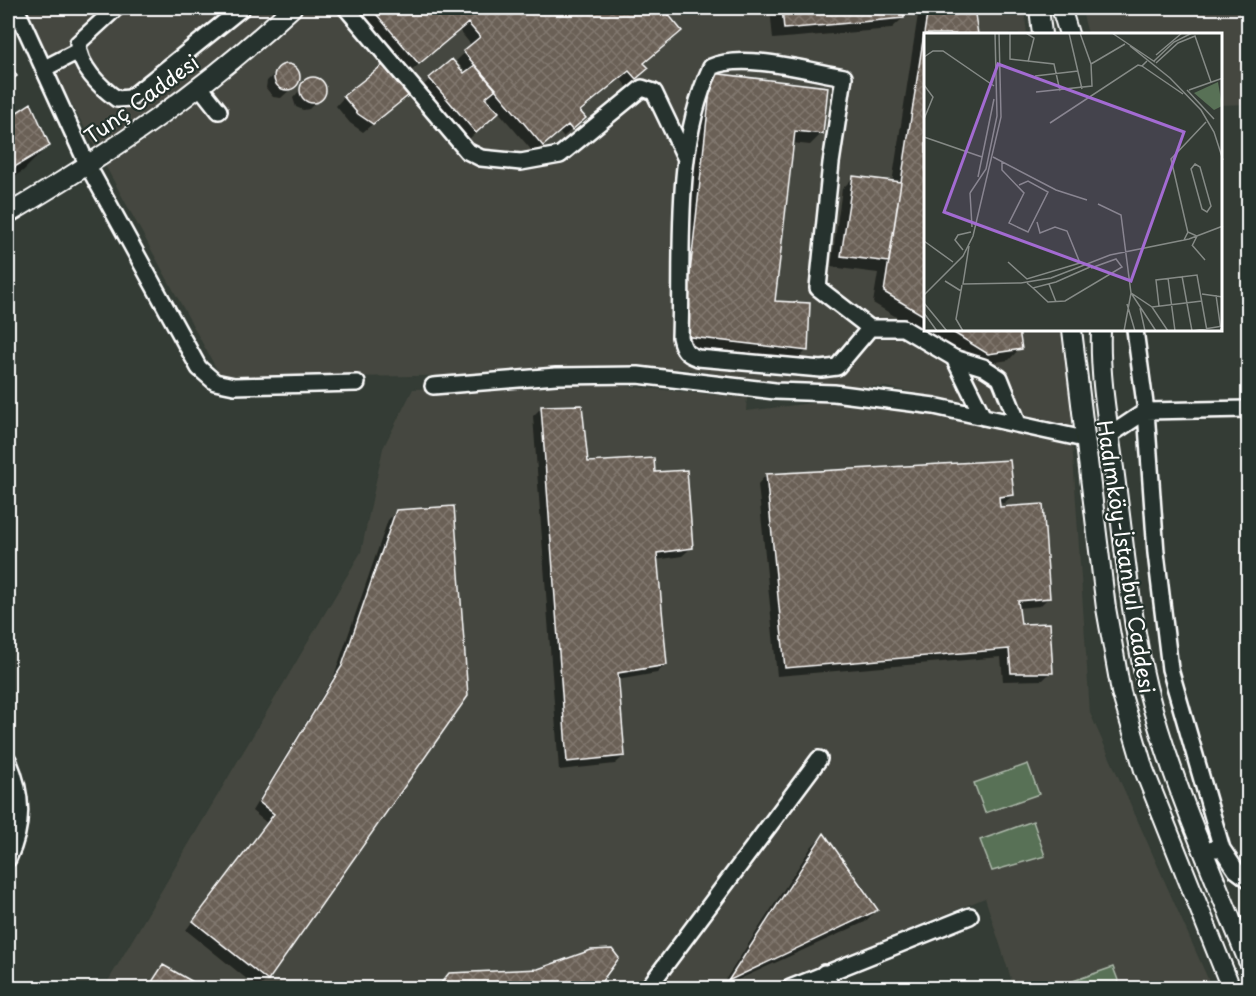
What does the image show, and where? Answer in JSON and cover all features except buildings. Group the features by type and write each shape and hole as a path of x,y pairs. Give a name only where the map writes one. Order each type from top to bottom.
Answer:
{"main road":[{"path":"1040,8 1042,33"},
{"path":"1061,8 1069,33"},
{"name":"Tunç Caddesi","path":"8,214 88,166 200,87 287,9"},
{"name":"Hadımköy-İstanbul Caddesi","path":"1072,332 1106,608 1121,692 1144,770 1231,988"},
{"name":"Hadımköy-İstanbul Caddesi","path":"1101,332 1100,348 1132,604 1147,686 1169,761 1248,961"},
{"path":"1084,439 1110,435"}],"street":[{"path":"16,8 88,166 199,368 215,382 234,387 357,383"},
{"path":"116,8 78,43 78,51 81,59 102,88 117,99 130,98 242,8"},
{"path":"346,8 467,151 481,158 521,162 561,154 642,88 654,92 685,157"},
{"path":"45,68 78,51"},
{"path":"870,328 837,367 798,367 698,358 687,354 680,337 685,157 700,91 711,67 723,61 747,62 844,77 831,163 818,288 870,328 903,328 954,358 983,367 1000,378 1018,423"},
{"path":"200,87 219,111"},
{"path":"1135,332 1146,411 1156,553 1170,669 1222,849 1236,870 1248,879"},
{"path":"954,358 983,417"},
{"path":"433,386 556,376 638,375 775,391 834,393 934,406 1084,439"},
{"path":"1110,435 1146,411 1248,409"},
{"path":"648,988 819,759"},
{"path":"8,760 22,809 18,837 8,859"},
{"path":"1204,850 1222,849"},
{"path":"790,988 970,916"},
{"path":"824,973 832,988"}],"shaded area":[{"path":"19,8 1024,8 1027,33 924,33 924,332 1064,332 1076,428 886,387 792,385 678,368 676,372 222,379"},
{"path":"1081,8 1248,8 1248,104 1223,105 1223,33 1088,33"},
{"path":"606,384 747,398 746,411 820,402 902,410 1072,441 1090,713 1212,988 1014,988 985,898 898,934 824,973 788,988 104,988 361,552 383,448 413,389"}],"green space":[{"path":"1028,764 1039,794 985,813 974,783"},
{"path":"1033,821 1045,856 992,871 980,840"},
{"path":"1113,967 1121,988 1053,988"}]}
